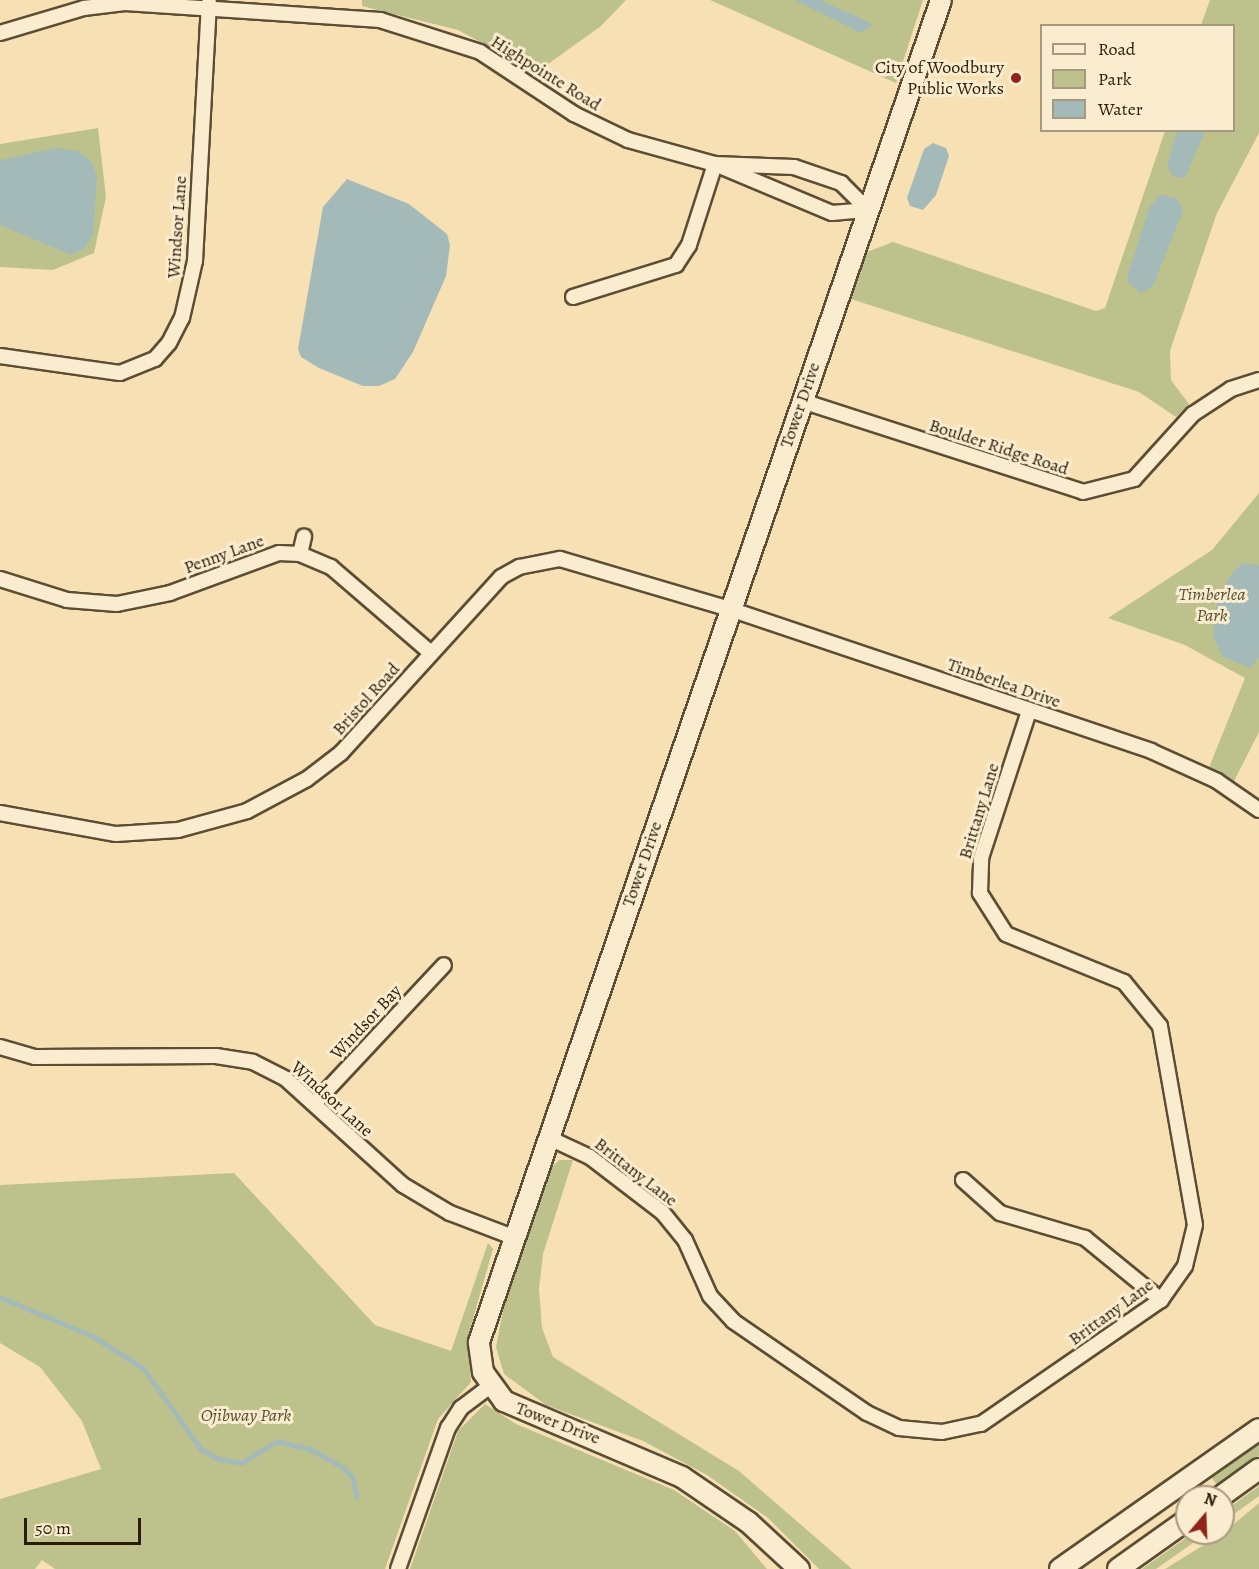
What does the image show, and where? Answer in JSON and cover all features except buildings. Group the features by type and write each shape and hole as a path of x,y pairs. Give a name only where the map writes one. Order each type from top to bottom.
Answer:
{"street":[{"name":"Tower Drive","path":"799,1569 748,1522 688,1481 626,1449 523,1412 490,1386 480,1362 480,1337 547,1137 941,0"},
{"name":"Highpointe Road","path":"0,33 105,5 209,4 380,20 448,38 513,71 598,127 715,164 832,213 868,210"},
{"name":"Windsor Lane","path":"0,356 120,373 155,359 169,343 182,318 195,261 209,4"},
{"name":"Highpointe Road","path":"715,164 794,167 841,183 868,210"},
{"path":"573,297 676,265 689,245 715,164"},
{"name":"Boulder Ridge Road","path":"802,400 1083,492 1134,479 1192,414 1231,389 1259,380"},
{"path":"300,554 304,536"},
{"name":"Penny Lane","path":"0,579 67,600 117,604 170,593 279,553 300,554 331,567 431,653"},
{"name":"Bristol Road","path":"0,813 116,834 178,830 247,812 308,779 341,753 501,577 541,561 580,561 730,609"},
{"name":"Timberlea Drive","path":"730,609 1181,763 1259,810"},
{"name":"Brittany Lane","path":"547,1137 590,1157 663,1213 685,1240 710,1296 733,1321 867,1413 899,1428 942,1432 981,1424 1161,1300 1185,1266 1195,1225 1160,1026 1124,982 1006,934 980,893 981,858 1029,711"},
{"name":"Windsor Bay","path":"314,1104 444,965"},
{"name":"Windsor Lane","path":"0,1047 58,1058 233,1057 272,1070 411,1190 450,1213 513,1237"},
{"path":"963,1180 1000,1213 1085,1238 1161,1300"},
{"path":"398,1569 446,1432 461,1408 490,1386"},
{"path":"1060,1569 1259,1429"},
{"path":"1235,1486 1259,1469"},
{"path":"1118,1569 1175,1529"}],"green space":[{"path":"362,0 626,0 601,26 537,72 458,30 362,6"},
{"path":"710,0 923,0 896,83"},
{"path":"1210,0 1259,0 1259,133 1217,213 1170,351 1171,380 1189,404 1176,417 1139,392 851,299 867,252 893,242 1096,311 1105,308 1165,132 1235,132 1235,24 1201,24"},
{"path":"98,128 106,197 94,253 53,270 0,267 0,144"},
{"name":"Timberlea Park","path":"1259,493 1259,732 1230,789 1206,775 1245,678 1185,645 1108,618 1212,550"},
{"path":"559,1160 573,1160 543,1254 539,1289 542,1328 553,1357 739,1471 852,1569 819,1569 768,1518 707,1475 643,1441 546,1405 504,1374 496,1347 505,1301 550,1169"},
{"name":"Ojibway Park","path":"234,1173 375,1325 451,1351 488,1243 493,1249 468,1336 471,1382 438,1419 385,1569 55,1569 42,1560 35,1569 0,1569 0,1499 101,1469 82,1421 40,1367 0,1343 0,1185"},
{"path":"485,1404 516,1424 674,1490 735,1531 767,1569 410,1569 458,1431"},
{"path":"1259,1441 1259,1456 1219,1485 1210,1476"},
{"path":"1259,1486 1259,1496 1235,1513 1235,1503"},
{"path":"1259,1503 1259,1569 1165,1569 1204,1545 1235,1545 1235,1523"},
{"path":"1176,1545 1190,1545 1156,1569 1142,1569"}],"water":[{"path":"794,0 820,0 873,24 861,33"},
{"path":"1176,132 1205,132 1185,178 1173,176 1167,167"},
{"path":"933,143 946,148 949,156 936,195 923,210 910,206 907,198 924,149"},
{"path":"56,148 78,151 92,162 97,179 93,234 85,248 71,255 0,225 0,160"},
{"path":"347,179 409,204 447,234 450,245 446,276 413,352 395,379 379,386 363,386 319,368 301,357 298,349 323,207"},
{"path":"1161,194 1177,199 1183,211 1153,286 1141,293 1128,283 1128,274 1150,206"},
{"path":"1242,563 1259,565 1259,657 1251,668 1223,657 1213,637 1216,606 1230,576"}],"waterway":[{"path":"0,1297 93,1336 144,1369 201,1449 218,1459 242,1463 277,1441 312,1450 343,1467 353,1477 357,1497"}],"place":[{"name":"City of Woodbury Public Works","path":"1016,78"}]}
